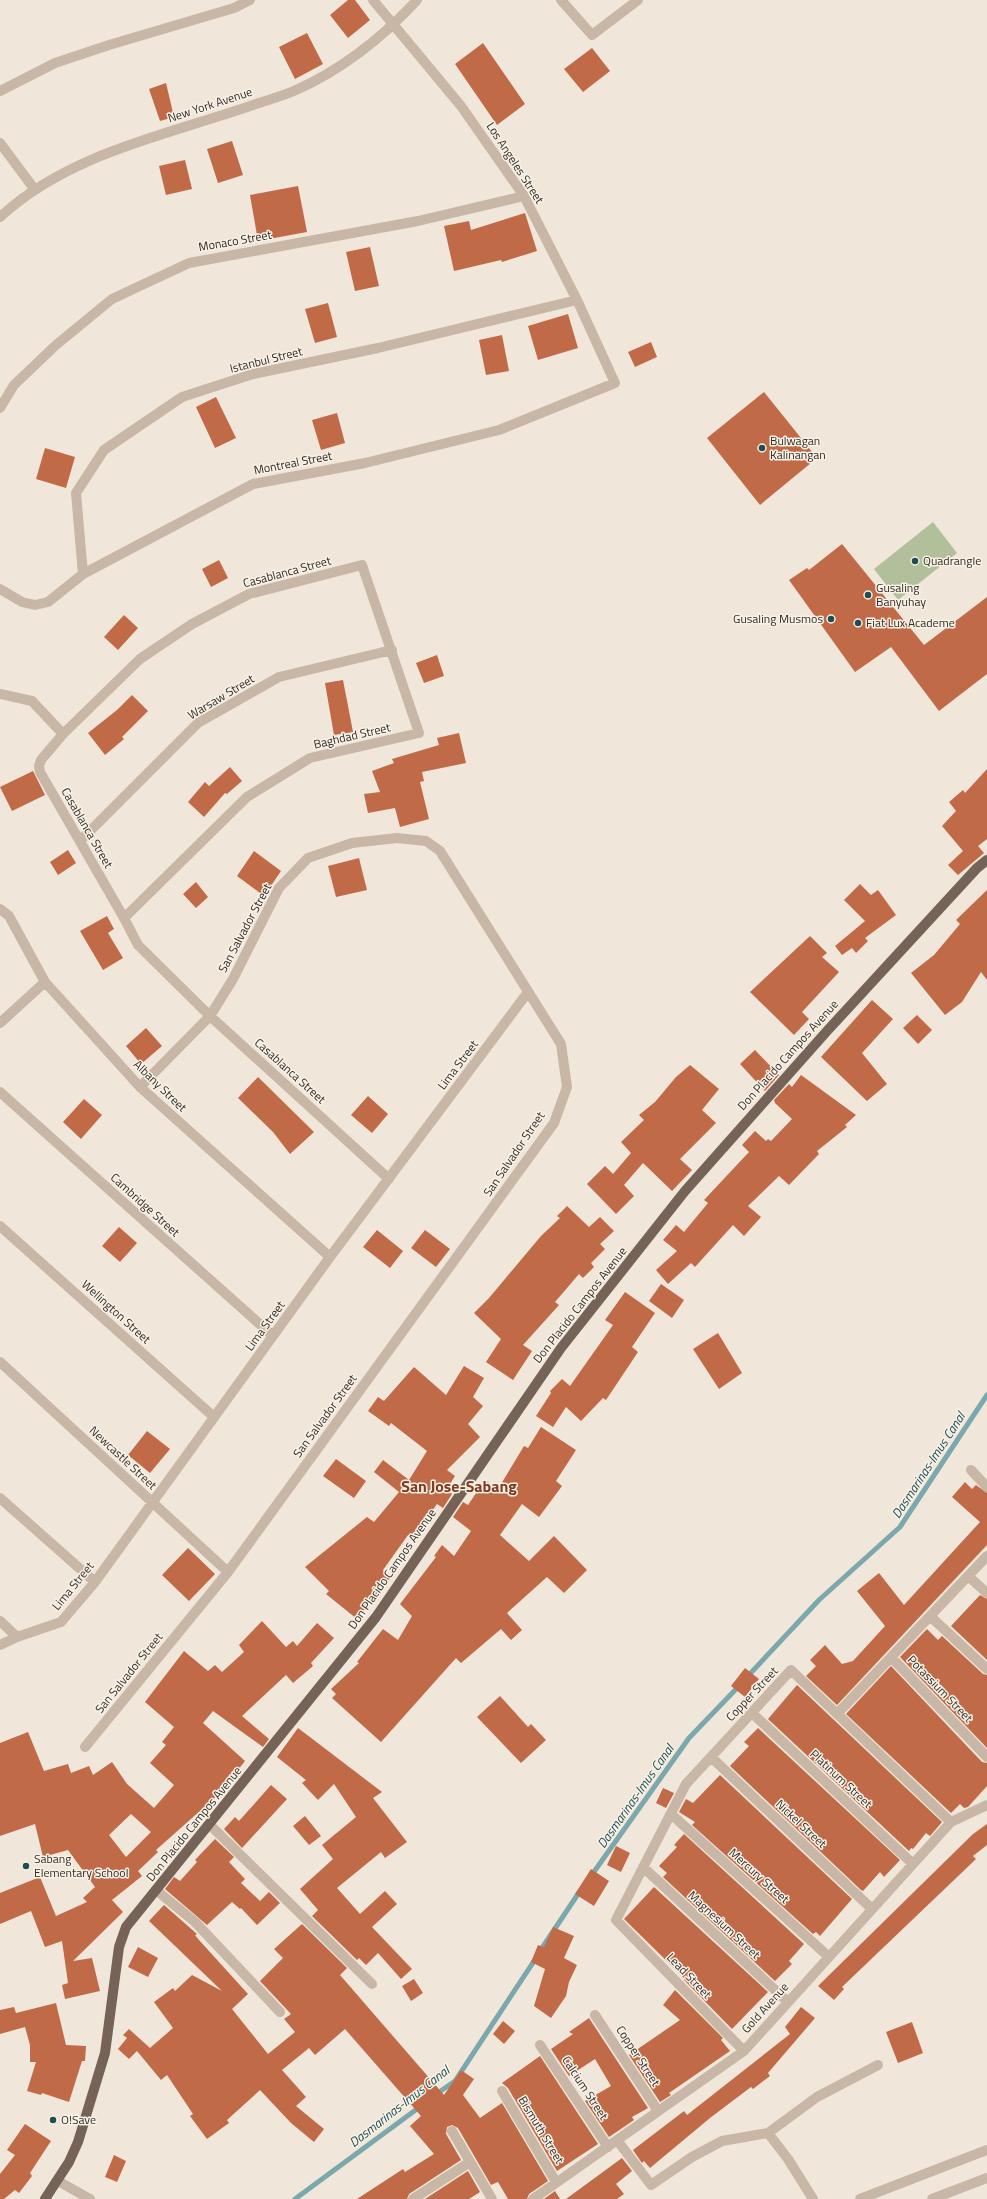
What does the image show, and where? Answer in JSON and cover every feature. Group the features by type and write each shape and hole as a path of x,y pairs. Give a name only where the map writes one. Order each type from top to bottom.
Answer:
{"main road":[{"name":"Don Placido Campos Avenue","path":"45,2199 58,2181 78,2142 105,2053 119,1947 126,1927 210,1825 376,1617 561,1348 686,1191 827,1031 977,868 987,860"}],"street":[{"path":"0,91 55,63 109,44 234,8 250,0"},
{"name":"Los Angeles Street","path":"373,0 461,106 524,196 577,300 614,382"},
{"name":"New York Avenue","path":"0,217 35,190 80,165 135,143 296,90 348,62 394,25 417,0"},
{"path":"561,0 592,35 638,0"},
{"path":"0,143 35,190"},
{"name":"Monaco Street","path":"0,408 14,386 30,370 56,345 112,299 189,263 418,221 524,196"},
{"name":"Istanbul Street","path":"83,574 76,493 104,450 182,396 253,374 378,348 577,300"},
{"name":"Montreal Street","path":"0,589 22,602 35,605 48,602 83,574 253,484 364,463 499,430 614,382"},
{"name":"Baghdad Street","path":"124,918 247,797 310,758 419,734 392,650 362,565"},
{"name":"Casablanca Street","path":"362,565 249,594 192,624 140,659 63,734 41,760 38,766 138,945 210,1016 389,1178"},
{"name":"Warsaw Street","path":"80,841 198,723 279,677 392,650"},
{"path":"0,694 32,701 63,734"},
{"name":"San Salvador Street","path":"85,1747 228,1572 554,1123 567,1087 561,1044 440,851 426,841 397,838 352,843 308,858 280,888 233,979 210,1016 140,1087"},
{"name":"Albany Street","path":"0,909 9,916 45,982 140,1087 330,1257"},
{"path":"0,1023 45,982"},
{"name":"Lima Street","path":"0,1645 17,1637 61,1622 95,1582 330,1257 528,992"},
{"name":"Cambridge Street","path":"0,1092 273,1336"},
{"name":"Wellington Street","path":"0,1226 214,1417"},
{"name":"Newcastle Street","path":"0,1362 228,1572"},
{"path":"971,1470 987,1487"},
{"path":"0,1498 95,1582"},
{"path":"837,1714 987,1556"},
{"path":"968,1576 987,1592"},
{"path":"930,1616 987,1669"},
{"path":"0,1622 17,1637"},
{"name":"Potassium Street","path":"890,1657 987,1757"},
{"name":"Copper Street","path":"616,1920 686,1784 791,1670 951,1822"},
{"name":"Platinum Street","path":"752,1713 913,1864"},
{"name":"Nickel Street","path":"711,1757 872,1909"},
{"name":"Gold Avenue","path":"533,2199 744,2051 951,1822 987,1805"},
{"name":"Mercury Street","path":"671,1814 829,1957"},
{"path":"210,1825 372,1984"},
{"name":"Magnesium Street","path":"643,1867 788,2002"},
{"path":"156,1890 195,1922 280,2012"},
{"name":"Lead Street","path":"616,1920 744,2051"},
{"name":"Copper Street","path":"595,2015 658,2111"},
{"name":"Calcium Street","path":"540,2045 608,2147"},
{"path":"617,2140 651,2185 692,2157 722,2141 768,2133 817,2097 878,2065"},
{"name":"Bismuth Street","path":"502,2092 556,2182"},
{"path":"452,2131 492,2199"},
{"path":"768,2133 788,2159 812,2199"},
{"path":"860,2199 987,2150"},
{"path":"413,2199 470,2162"},
{"path":"932,2199 987,2178"},
{"path":"58,2181 90,2199"}],"green space":[{"name":"Quadrangle","path":"933,522 957,553 898,600 874,569"}],"building":[{"path":"348,0 355,0 370,20 348,38 330,15"},
{"path":"307,33 323,64 295,79 279,47"},
{"path":"483,43 525,104 497,125 455,64"},
{"path":"592,48 610,71 583,92 564,69"},
{"path":"166,83 174,117 160,121 149,89"},
{"path":"232,141 243,175 218,183 207,149"},
{"path":"185,160 192,189 166,195 159,166"},
{"path":"298,186 307,232 258,241 250,195"},
{"path":"525,213 537,251 502,262 501,260 454,271 444,226 469,221 471,230"},
{"path":"370,247 379,286 355,291 346,252"},
{"path":"328,303 337,337 315,343 305,309"},
{"path":"568,314 578,348 538,360 528,326"},
{"path":"502,335 509,371 486,375 479,340"},
{"path":"651,342 657,357 635,367 628,352"},
{"name":"Bulwagan Kalinangan","path":"764,392 817,458 760,505 707,438"},
{"path":"216,397 236,438 215,448 196,407"},
{"path":"337,413 345,443 321,450 312,420"},
{"path":"45,448 75,457 66,488 36,479"},
{"path":"842,544 924,645 987,597 987,674 939,711 891,647 855,672 789,580 807,568 809,570"},
{"path":"219,560 228,578 211,587 202,569"},
{"path":"124,615 138,628 118,650 104,637"},
{"path":"437,655 444,676 424,683 416,663"},
{"path":"343,680 353,732 334,735 325,683"},
{"path":"132,695 148,711 122,737 124,739 105,755 88,733 117,710"},
{"path":"459,733 466,763 422,772 424,781 420,782 429,819 400,827 395,808 368,813 364,794 380,792 372,771 394,763 392,759 439,745 437,738"},
{"path":"230,767 242,781 227,794 225,793 204,817 188,802 205,782 209,786"},
{"path":"987,769 987,839 978,846 984,853 958,875 948,865 963,851 942,826 956,811 949,802 963,790 965,793"},
{"path":"33,771 45,795 12,811 0,787"},
{"path":"68,850 76,863 58,875 50,862"},
{"path":"254,851 281,871 264,896 237,876"},
{"path":"359,858 367,890 336,897 328,866"},
{"path":"196,882 208,897 196,908 183,894"},
{"path":"860,884 871,895 878,890 896,915 865,938 868,941 856,953 852,948 842,955 835,946 865,921 844,900"},
{"path":"987,890 987,980 981,972 962,1002 945,1015 911,973 934,955 960,924 956,920"},
{"path":"107,916 114,929 108,933 123,958 103,970 80,931"},
{"path":"810,936 827,953 822,957 839,972 802,1012 809,1019 794,1035 750,992"},
{"path":"872,1000 893,1019 862,1053 887,1084 867,1101 821,1057"},
{"path":"917,1015 932,1030 918,1044 903,1028"},
{"path":"146,1028 162,1046 141,1064 126,1046"},
{"path":"755,1050 779,1075 765,1091 740,1064"},
{"path":"690,1065 719,1089 702,1110 716,1123 680,1159 692,1170 672,1191 643,1163 624,1185 634,1196 616,1214 587,1184 605,1166 613,1174 631,1153 621,1142 644,1120 639,1115 655,1102 676,1077"},
{"path":"801,1075 856,1115 845,1125 847,1127 817,1151 819,1154 789,1185 779,1176 748,1206 761,1217 744,1236 733,1225 695,1267 691,1263 668,1284 656,1270 677,1251 663,1240 676,1225 684,1232 708,1203 704,1200 749,1152 742,1145 755,1131 766,1141 768,1139 771,1141 792,1119 775,1103 774,1100 789,1084 792,1087"},
{"path":"258,1077 314,1132 290,1154 273,1132 238,1098"},
{"path":"368,1096 388,1114 372,1133 351,1115"},
{"path":"84,1099 102,1115 81,1139 63,1122"},
{"path":"567,1206 589,1227 600,1217 614,1231 600,1244 605,1249 591,1263 594,1267 583,1278 579,1274 555,1302 559,1305 523,1345 532,1351 513,1380 486,1362 501,1339 474,1313 489,1298 541,1236 560,1218 557,1216"},
{"path":"119,1227 137,1243 120,1262 102,1246"},
{"path":"377,1230 403,1251 390,1268 363,1247"},
{"path":"425,1230 450,1249 436,1267 411,1248"},
{"path":"661,1284 684,1300 672,1318 649,1301"},
{"path":"625,1292 655,1313 632,1347 638,1352 606,1400 603,1398 581,1421 566,1407 553,1427 536,1416 551,1393 550,1391 562,1379 570,1386 613,1325 605,1320"},
{"path":"718,1333 742,1373 719,1389 693,1349"},
{"path":"464,1366 484,1378 473,1397 483,1406 468,1424 480,1437 447,1470 455,1476 446,1490 452,1494 443,1508 437,1504 413,1538 408,1535 383,1570 390,1578 357,1619 326,1594 329,1591 305,1567 367,1517 374,1522 399,1492 374,1472 383,1460 409,1480 427,1451 391,1423 389,1426 368,1411 378,1397 384,1401 414,1367 446,1395"},
{"path":"541,1427 576,1450 556,1481 562,1486 539,1517 522,1504 500,1535 529,1561 554,1536 587,1570 564,1593 547,1577 507,1613 522,1630 511,1640 501,1629 461,1663 456,1658 381,1742 332,1698 336,1694 331,1689 359,1663 357,1662 383,1629 398,1640 412,1616 400,1604 436,1557 434,1556 442,1545 454,1556 471,1531 453,1517 463,1502 468,1505 485,1480 498,1489 524,1446 528,1448"},
{"path":"147,1431 170,1449 150,1473 128,1455"},
{"path":"336,1459 366,1481 354,1498 323,1476"},
{"path":"965,1482 972,1489 976,1485 987,1493 987,1545 837,1705 806,1676 816,1666 810,1660 825,1645 842,1664 853,1661 885,1626 857,1591 879,1573 904,1605 980,1522 952,1497"},
{"path":"188,1548 215,1574 189,1601 162,1575"},
{"path":"980,1595 987,1599 987,1660 951,1626"},
{"path":"262,1621 286,1647 293,1641 297,1646 317,1623 334,1638 311,1663 313,1666 293,1683 286,1675 242,1716 269,1739 263,1747 213,1711 203,1723 245,1761 219,1794 156,1850 158,1852 138,1871 142,1876 112,1900 123,1912 73,1961 92,1958 100,1991 65,1999 62,1985 68,1983 62,1941 45,1947 31,1911 0,1924 0,1893 40,1877 56,1916 87,1902 83,1898 95,1887 68,1850 43,1857 35,1824 0,1836 0,1743 28,1732 44,1771 68,1764 71,1773 89,1766 93,1775 112,1762 127,1784 154,1808 174,1785 150,1763 166,1745 162,1742 174,1727 145,1702 184,1651 208,1671 215,1665 222,1672 244,1652 239,1645","holes":["131,1814 151,1832 126,1857 109,1835"]},
{"path":"927,1629 938,1640 942,1636 983,1674 987,1675 987,1748 900,1657"},
{"path":"891,1666 982,1762 987,1763 987,1786 968,1807 964,1808 960,1804 951,1813 846,1714"},
{"path":"745,1668 759,1679 745,1697 731,1686"},
{"path":"797,1685 942,1822 930,1836 926,1833 913,1849 911,1848 909,1851 768,1719"},
{"path":"500,1696 528,1727 531,1724 546,1740 521,1763 477,1717"},
{"path":"298,1728 382,1792 373,1798 407,1842 385,1858 381,1852 337,1888 360,1914 385,1891 397,1904 372,1927 412,1969 401,1979 378,1953 366,1965 359,1958 357,1960 312,1916 318,1910 300,1889 333,1859 322,1845 356,1817 334,1784 318,1800 302,1783 306,1780 277,1757"},
{"path":"758,1728 900,1860 884,1877 880,1872 863,1891 861,1890 730,1766 749,1746 744,1742"},
{"path":"720,1775 852,1899 820,1936 816,1932 813,1934 692,1825 695,1822 679,1812 686,1799 693,1803"},
{"path":"271,1785 287,1799 242,1848 224,1829 235,1817 239,1821"},
{"path":"663,1788 674,1793 666,1808 656,1803"},
{"path":"305,1816 321,1836 309,1845 293,1826"},
{"path":"987,1824 987,1845 973,1856 976,1859 842,1987 844,1989 834,2000 818,1986 973,1834"},
{"path":"684,1834 804,1944 789,1961 792,1964 775,1981 663,1877 667,1873 659,1866 677,1847 674,1845"},
{"path":"215,1839 234,1857 229,1862 245,1879 241,1883 260,1901 269,1892 280,1903 257,1925 241,1908 240,1909 232,1902 207,1925 165,1889 174,1877 180,1881 197,1862 195,1860"},
{"path":"616,1846 630,1853 621,1872 607,1865"},
{"path":"591,1869 609,1881 594,1906 575,1894"},
{"path":"654,1887 768,1992 732,2029 684,1980 685,1979 624,1919"},
{"path":"164,1905 197,1934 195,1935 199,1940 248,1994 232,2009 268,2054 295,2032 284,2019 291,2014 260,1981 283,1958 274,1949 302,1924 347,1968 340,1975 444,2095 461,2070 474,2079 463,2095 480,2118 502,2103 548,2181 529,2194 527,2199 508,2199 498,2182 491,2185 458,2128 452,2125 447,2127 446,2134 461,2160 409,2194 407,2199 357,2199 403,2169 405,2172 434,2154 410,2126 421,2116 345,2029 315,2055 309,2048 282,2070 306,2097 296,2106 324,2129 314,2142 291,2123 260,2090 227,2120 229,2123 207,2139 190,2116 193,2114 167,2075 161,2080 137,2051 129,2059 118,2049 127,2038 123,2035 129,2029 150,2048 173,2028 154,2002 173,1988 175,1991 192,1975 222,1991 149,1921"},
{"path":"553,1927 574,1936 564,1958 577,1965 569,1982 566,1996 551,2018 534,2006 545,1969 531,1962 538,1945 544,1947"},
{"path":"138,1947 158,1958 148,1977 128,1967"},
{"path":"414,1979 423,1993 411,2001 402,1986"},
{"path":"675,1990 723,2038 721,2040 730,2051 669,2093 671,2095 660,2102 629,2055 680,2020 663,2005"},
{"path":"56,2003 66,2045 86,2046 85,2061 82,2061 69,2102 42,2093 41,2095 27,2091 36,2062 30,2062 30,2045 25,2027 0,2034 0,2010 14,2007 16,2013"},
{"path":"801,2007 815,2018 768,2073 770,2076 753,2089 751,2087 710,2118 650,2168 644,2161 642,2163 633,2150 684,2111 687,2115 790,2034 785,2027"},
{"path":"589,2018 648,2108 632,2117 634,2120 609,2137 585,2101 611,2086 595,2059 569,2076 551,2049 573,2034 569,2032"},
{"path":"503,2021 515,2031 504,2044 493,2034"},
{"path":"912,2022 923,2053 898,2063 886,2032"},
{"path":"540,2056 598,2144 557,2171 508,2088 502,2083"},
{"path":"25,2124 51,2141 30,2173 32,2176 19,2193 15,2190 4,2199 0,2199 0,2174 15,2155 7,2150"},
{"path":"114,2155 126,2161 117,2182 105,2177"},
{"path":"622,2158 632,2171 616,2184 624,2194 617,2199 566,2199"},
{"path":"468,2171 480,2192 469,2199 425,2199"},
{"path":"555,2191 560,2199 544,2199"}],"waterway":[{"name":"Dasmarinas-Imus Canal","path":"747,1677 819,1600 900,1527 987,1395"},
{"name":"Dasmarinas-Imus Canal","path":"591,1876 689,1738 739,1686"},
{"name":"Dasmarinas-Imus Canal","path":"540,1951 580,1891"},
{"name":"Dasmarinas-Imus Canal","path":"435,2095 455,2081 536,1958"},
{"name":"Dasmarinas-Imus Canal","path":"295,2199 421,2106"}],"place":[{"name":"Bulwagan Kalinangan","path":"762,448"},
{"name":"Quadrangle","path":"915,561"},
{"name":"Gusaling Banyuhay","path":"868,595"},
{"name":"Gusaling Musmos","path":"831,619"},
{"name":"Fiat Lux Academe","path":"858,623"},
{"name":"Sabang Elementary School","path":"26,1866"},
{"name":"O!Save","path":"53,2120"}],"district":[{"name":"San Jose-Sabang","path":"459,1486"}]}
